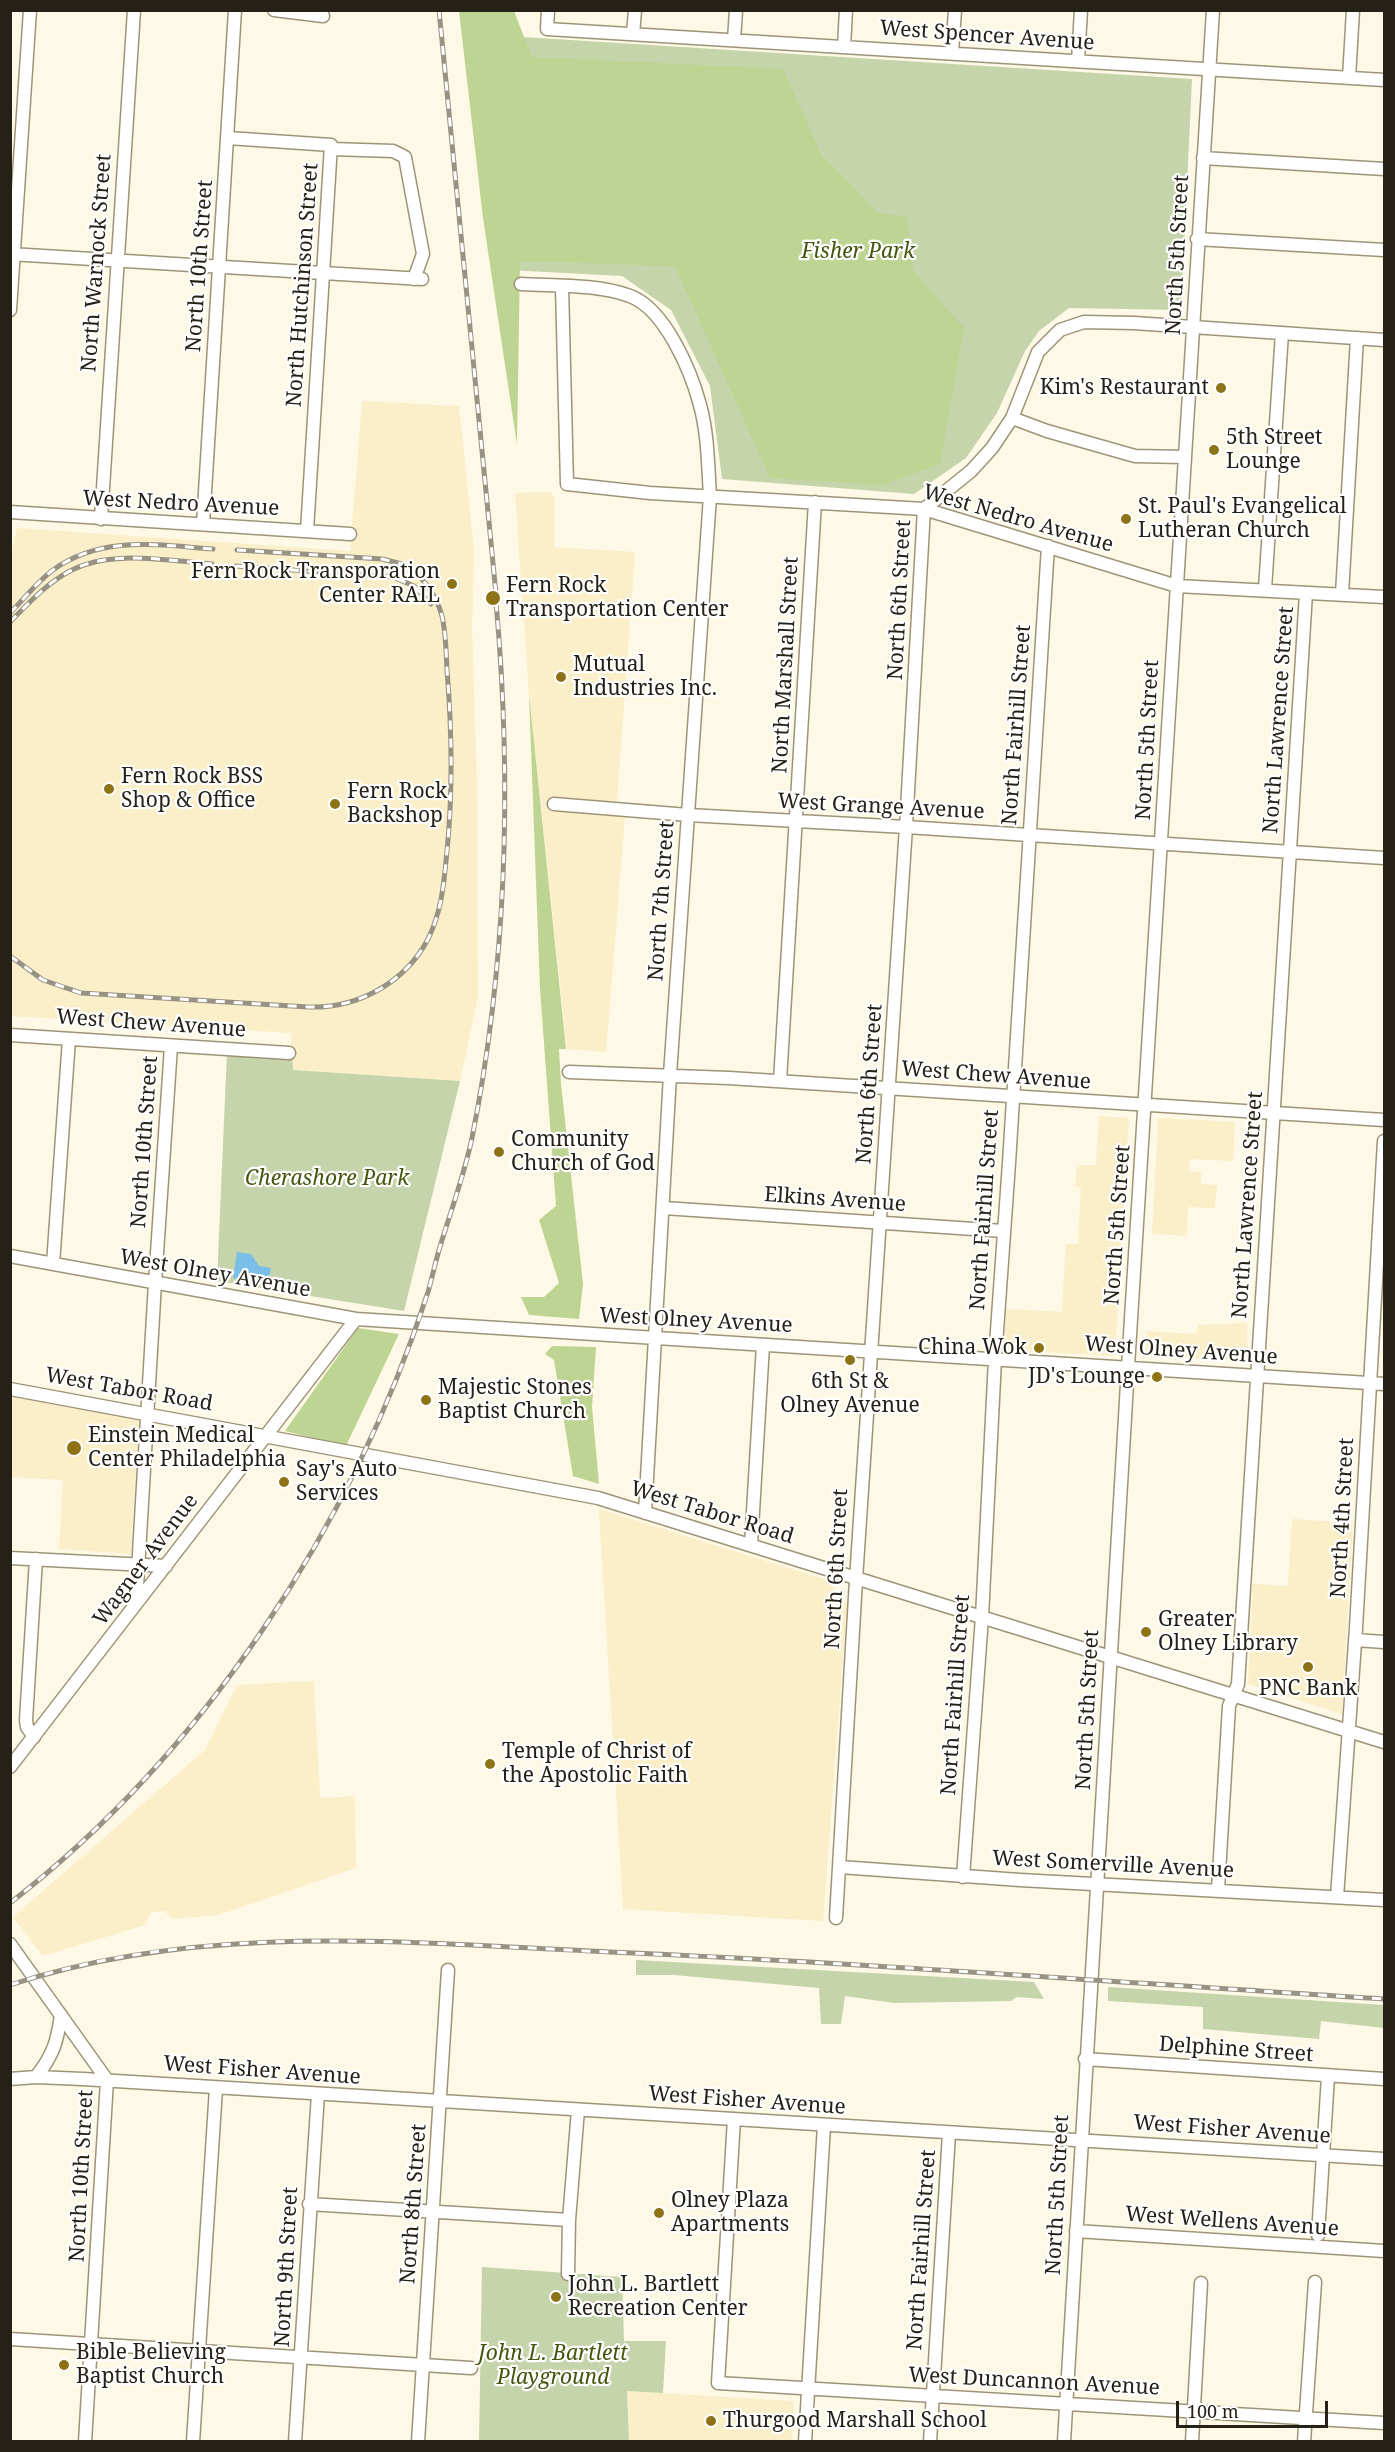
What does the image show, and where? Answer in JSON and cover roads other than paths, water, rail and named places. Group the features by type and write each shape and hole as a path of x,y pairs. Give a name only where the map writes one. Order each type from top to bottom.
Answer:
{"street":[{"path":"10,310 30,10"},
{"name":"North Warnock Street","path":"101,519 134,10"},
{"name":"North 10th Street","path":"203,524 235,10"},
{"path":"273,10 323,16"},
{"name":"West Spencer Avenue","path":"548,10 547,29 1384,80"},
{"path":"633,34 635,10"},
{"path":"734,40 736,10"},
{"path":"844,47 846,10"},
{"path":"952,53 955,10"},
{"path":"1078,61 1081,10"},
{"name":"North 5th Street","path":"1064,2442 1085,2059 1213,10"},
{"path":"1349,78 1353,10"},
{"name":"North Hutchinson Street","path":"228,138 331,145 307,531"},
{"path":"12,254 418,279 423,254 405,157 393,151 331,149"},
{"path":"1203,158 1384,169"},
{"path":"1197,239 1384,250"},
{"name":"North 7th Street","path":"521,284 598,289 632,297 661,320 679,351 700,405 707,448 710,496 670,1075 645,1512"},
{"name":"West Nedro Avenue","path":"562,287 567,484 650,493 924,509 1177,586 1384,597"},
{"name":"North 6th Street","path":"836,1918 870,1351 906,827 924,509 971,471 992,448 1012,418 1038,352 1060,330 1085,322 1194,327"},
{"path":"1194,327 1384,340"},
{"name":"North Lawrence Street","path":"1265,589 1282,333"},
{"path":"1342,594 1357,338"},
{"path":"1012,418 1047,431 1136,456 1185,457"},
{"name":"North Marshall Street","path":"780,1081 814,502"},
{"name":"West Nedro Avenue","path":"10,512 350,534"},
{"name":"North Fairhill Street","path":"963,1877 982,1617 995,1359 1048,546"},
{"name":"North Lawrence Street","path":"1218,1890 1229,1706 1238,1684 1306,593"},
{"name":"West Grange Avenue","path":"554,804 688,815 1384,858"},
{"name":"West Chew Avenue","path":"10,1035 289,1053"},
{"path":"53,1264 69,1039"},
{"name":"North 10th Street","path":"136,1604 171,1046"},
{"name":"West Chew Avenue","path":"569,1072 780,1081 1384,1120"},
{"name":"North 4th Street","path":"1337,1897 1355,1640 1384,1141"},
{"name":"Elkins Avenue","path":"664,1208 1004,1231"},
{"name":"West Olney Avenue","path":"10,1256 356,1319 1384,1384"},
{"name":"Wagner Avenue","path":"10,1767 356,1319"},
{"path":"751,1545 763,1345"},
{"name":"West Tabor Road","path":"10,1389 598,1498 856,1580 1110,1655 1233,1696 1384,1742"},
{"path":"10,1558 166,1566"},
{"path":"34,1737 27,1727 26,1720 36,1559"},
{"path":"1355,1640 1384,1642"},
{"name":"West Somerville Avenue","path":"840,1867 963,1877 1384,1900"},
{"name":"North 10th Street","path":"10,1944 107,2080 85,2442"},
{"name":"North 8th Street","path":"418,2442 448,1970"},
{"path":"36,2077 52,2054 57,2042 61,2015"},
{"name":"Delphine Street","path":"1085,2059 1384,2079"},
{"path":"1318,2235 1328,2076"},
{"name":"West Fisher Avenue","path":"10,2079 36,2077 107,2080 1384,2159"},
{"path":"193,2442 216,2088"},
{"name":"North 9th Street","path":"295,2442 318,2094"},
{"path":"568,2274 568,2220 578,2110"},
{"name":"West Duncannon Avenue","path":"734,2119 718,2383 1384,2423"},
{"path":"805,2442 824,2125"},
{"name":"North Fairhill Street","path":"930,2442 949,2133"},
{"path":"309,2204 568,2220"},
{"name":"West Wellens Avenue","path":"1076,2231 1384,2251"},
{"path":"1304,2442 1315,2282"},
{"path":"1192,2442 1201,2283"},
{"path":"10,2339 471,2368"}],"water":[{"path":"237,1252 251,1254 259,1266 271,1268 268,1284 233,1278"}],"railway":[{"path":"439,10 496,594"},
{"path":"10,613 53,570 91,551 130,545 213,549"},
{"path":"237,550 382,559 402,564"},
{"path":"10,622 53,582 86,564 121,558 212,564"},
{"path":"236,566 393,577 414,586 431,604"},
{"path":"10,956 43,980 81,993 308,1007 344,1003 361,998 378,990 406,968 428,939 439,907 447,851 451,783 450,716 443,622 440,609 431,591 413,571"},
{"path":"10,1903 81,1843 147,1777 208,1705 264,1628 314,1548 358,1464 396,1379 428,1292 469,1152 484,1072 493,1005 499,938 505,804 504,736 496,602"},
{"path":"10,1985 83,1965 157,1952 232,1944 307,1941 459,1944 803,1962 1384,1999"}],"place":[{"name":"Kim's Restaurant","path":"1221,388"},
{"name":"5th Street Lounge","path":"1214,450"},
{"name":"St. Paul's Evangelical Lutheran Church","path":"1126,519"},
{"name":"Fern Rock Transporation Center RAIL","path":"452,584"},
{"name":"Fern Rock Transportation Center","path":"493,598"},
{"name":"Mutual Industries Inc.","path":"561,677"},
{"name":"Fern Rock BSS Shop & Office","path":"109,789"},
{"name":"Fern Rock Backshop","path":"335,804"},
{"name":"Community Church of God","path":"499,1152"},
{"name":"China Wok","path":"1039,1348"},
{"name":"6th St & Olney Avenue","path":"850,1360"},
{"name":"JD's Lounge","path":"1157,1377"},
{"name":"Majestic Stones Baptist Church","path":"426,1400"},
{"name":"Einstein Medical Center Philadelphia","path":"74,1448"},
{"name":"Say's Auto Services","path":"284,1482"},
{"name":"Greater Olney Library","path":"1146,1632"},
{"name":"PNC Bank","path":"1308,1667"},
{"name":"Temple of Christ of the Apostolic Faith","path":"490,1764"},
{"name":"Olney Plaza Apartments","path":"659,2213"},
{"name":"John L. Bartlett Recreation Center","path":"556,2297"},
{"name":"Bible Believing Baptist Church","path":"64,2365"},
{"name":"Thurgood Marshall School","path":"711,2421"}],"park label":[{"name":"Fisher Park","path":"858,252"},
{"name":"Cherashore Park","path":"327,1179"},
{"name":"John L. Bartlett Playground","path":"553,2366"}]}
